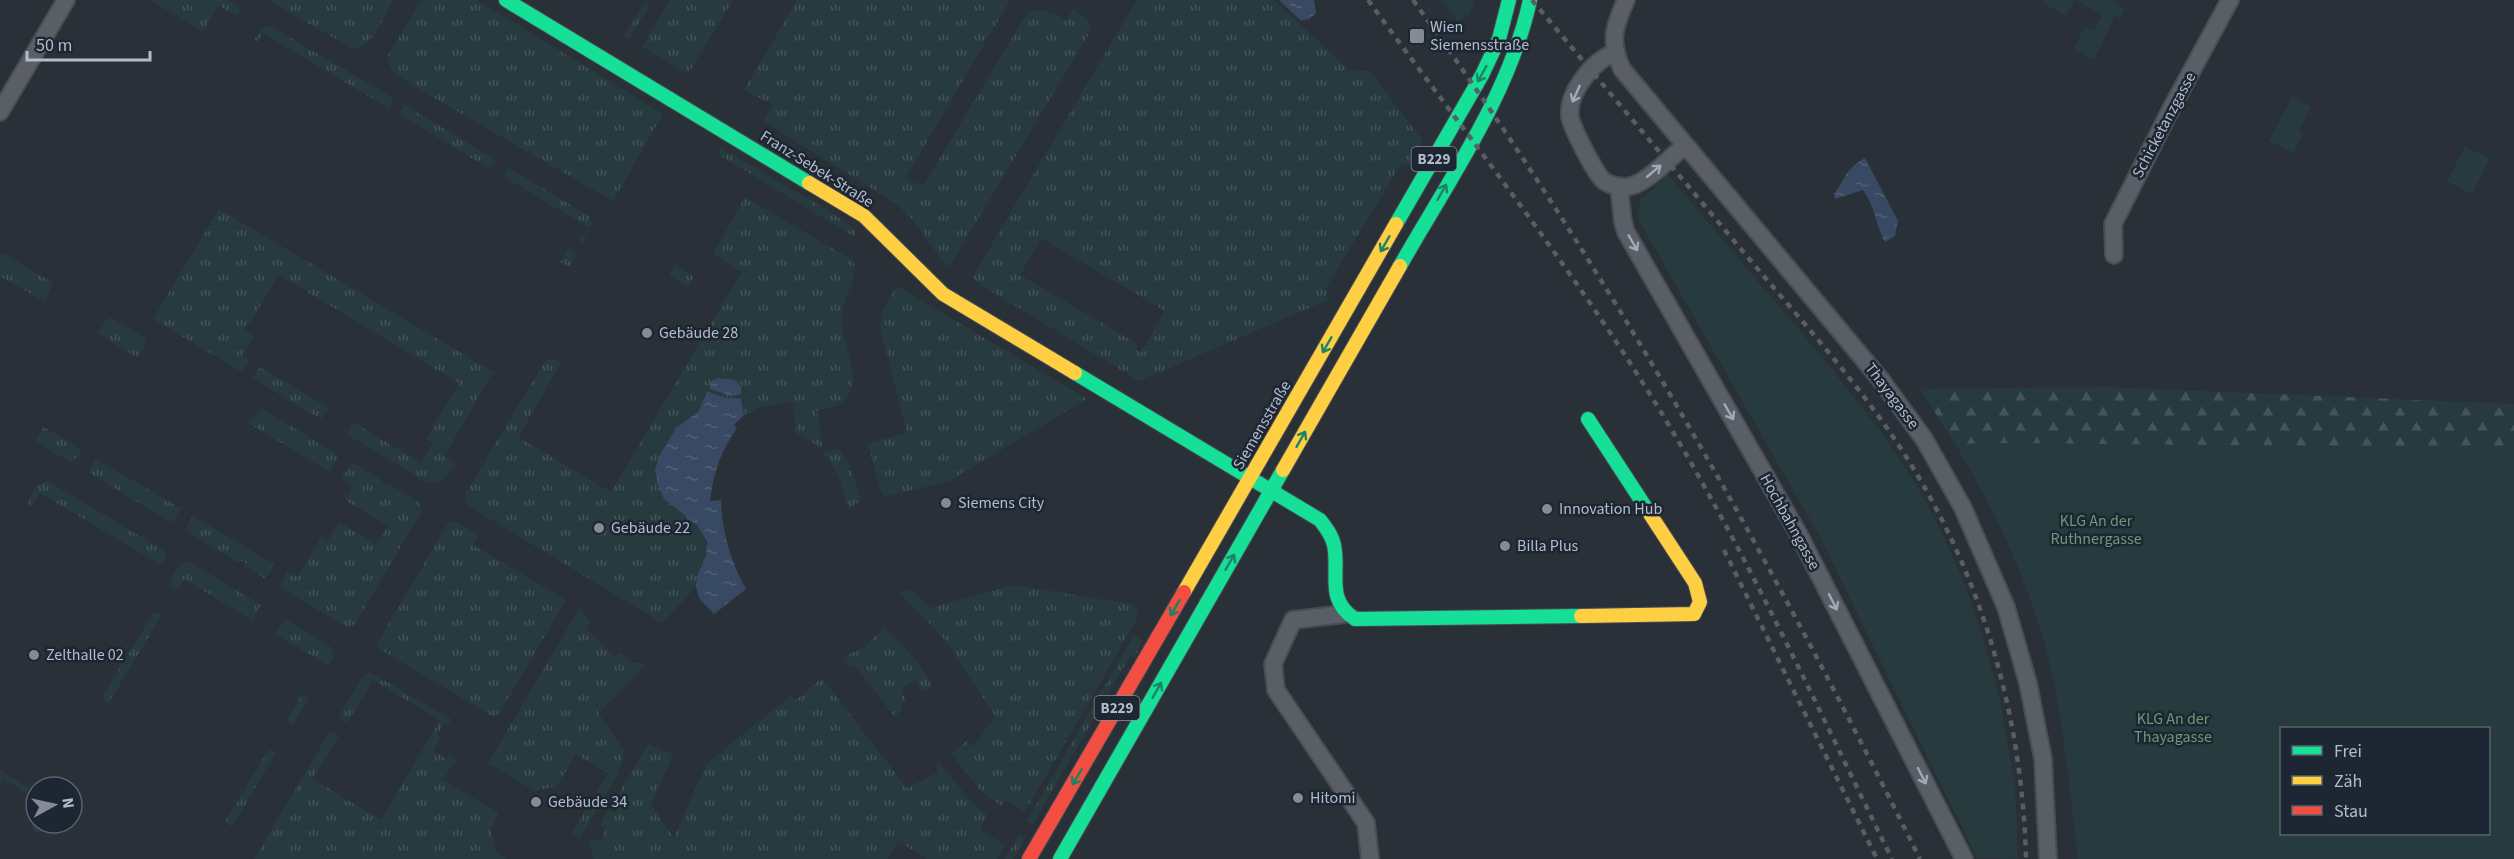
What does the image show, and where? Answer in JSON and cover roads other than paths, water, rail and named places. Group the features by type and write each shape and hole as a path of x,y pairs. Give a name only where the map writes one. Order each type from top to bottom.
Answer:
{"main road":[{"name":"Franz-Sebek-Straße","path":"506,0 864,216 890,239 922,277 943,294 1272,489 1320,520 1334,543 1336,596 1344,614"},
{"name":"Siemensstraße","path":"1029,859 1482,75 1499,39 1509,0"},
{"name":"B229","path":"1060,859 1496,98 1523,33 1530,0"},
{"path":"1344,614 1355,619 1694,614 1700,602 1695,583 1588,419"}],"street":[{"path":"0,112 66,0"},
{"path":"1626,0 1617,20 1613,37 1615,53 1605,56 1594,64 1583,78 1570,106 1572,124 1602,179 1619,187 1642,182 1685,145"},
{"name":"Schicketanzgasse","path":"2114,255 2113,224 2171,109 2230,0"},
{"name":"Thayagasse","path":"1615,53 1622,69 1881,380 1924,439 1963,508 2006,607 2028,683 2045,776 2048,859"},
{"name":"Hochbahngasse","path":"1619,187 1626,232 1799,535 1964,859"},
{"path":"1344,614 1293,620 1273,664 1276,690 1366,823 1370,859"}],"water":[{"path":"1279,0 1314,0 1316,13 1309,19 1301,21"},
{"path":"1865,158 1898,221 1895,236 1885,242 1871,203 1863,190 1835,199 1834,194 1847,174"},
{"path":"718,378 735,380 741,386 741,394 729,395 710,389 711,381"},
{"path":"707,391 725,398 741,398 744,415 734,425 737,428 726,445 713,481 710,501 721,500 728,546 746,589 714,614 699,598 696,587 697,577 706,554 707,542 697,525 664,499 655,470 660,455 676,428 699,411"}],"railway":[{"path":"1368,0 1558,257 1664,417 1755,580 1892,859"},
{"path":"1413,0 1485,102 1621,312 1746,527 1806,637 1920,859"},
{"path":"1532,0 1836,361 1871,405 1918,477 1946,527 1969,580 2004,688 2023,801 2026,859"},
{"path":"1724,550 1877,859"}],"place":[{"name":"Wien Siemensstraße","path":"1417,36"},
{"name":"Gebäude 28","path":"647,333"},
{"name":"Siemens City","path":"946,503"},
{"name":"Innovation Hub","path":"1547,509"},
{"name":"Gebäude 22","path":"599,528"},
{"name":"Billa Plus","path":"1505,546"},
{"name":"Zelthalle 02","path":"34,655"},
{"name":"Hitomi","path":"1298,798"},
{"name":"Gebäude 34","path":"536,802"}],"park label":[{"name":"KLG An der Ruthnergasse","path":"2096,530"},
{"name":"KLG An der Thayagasse","path":"2173,728"}]}
